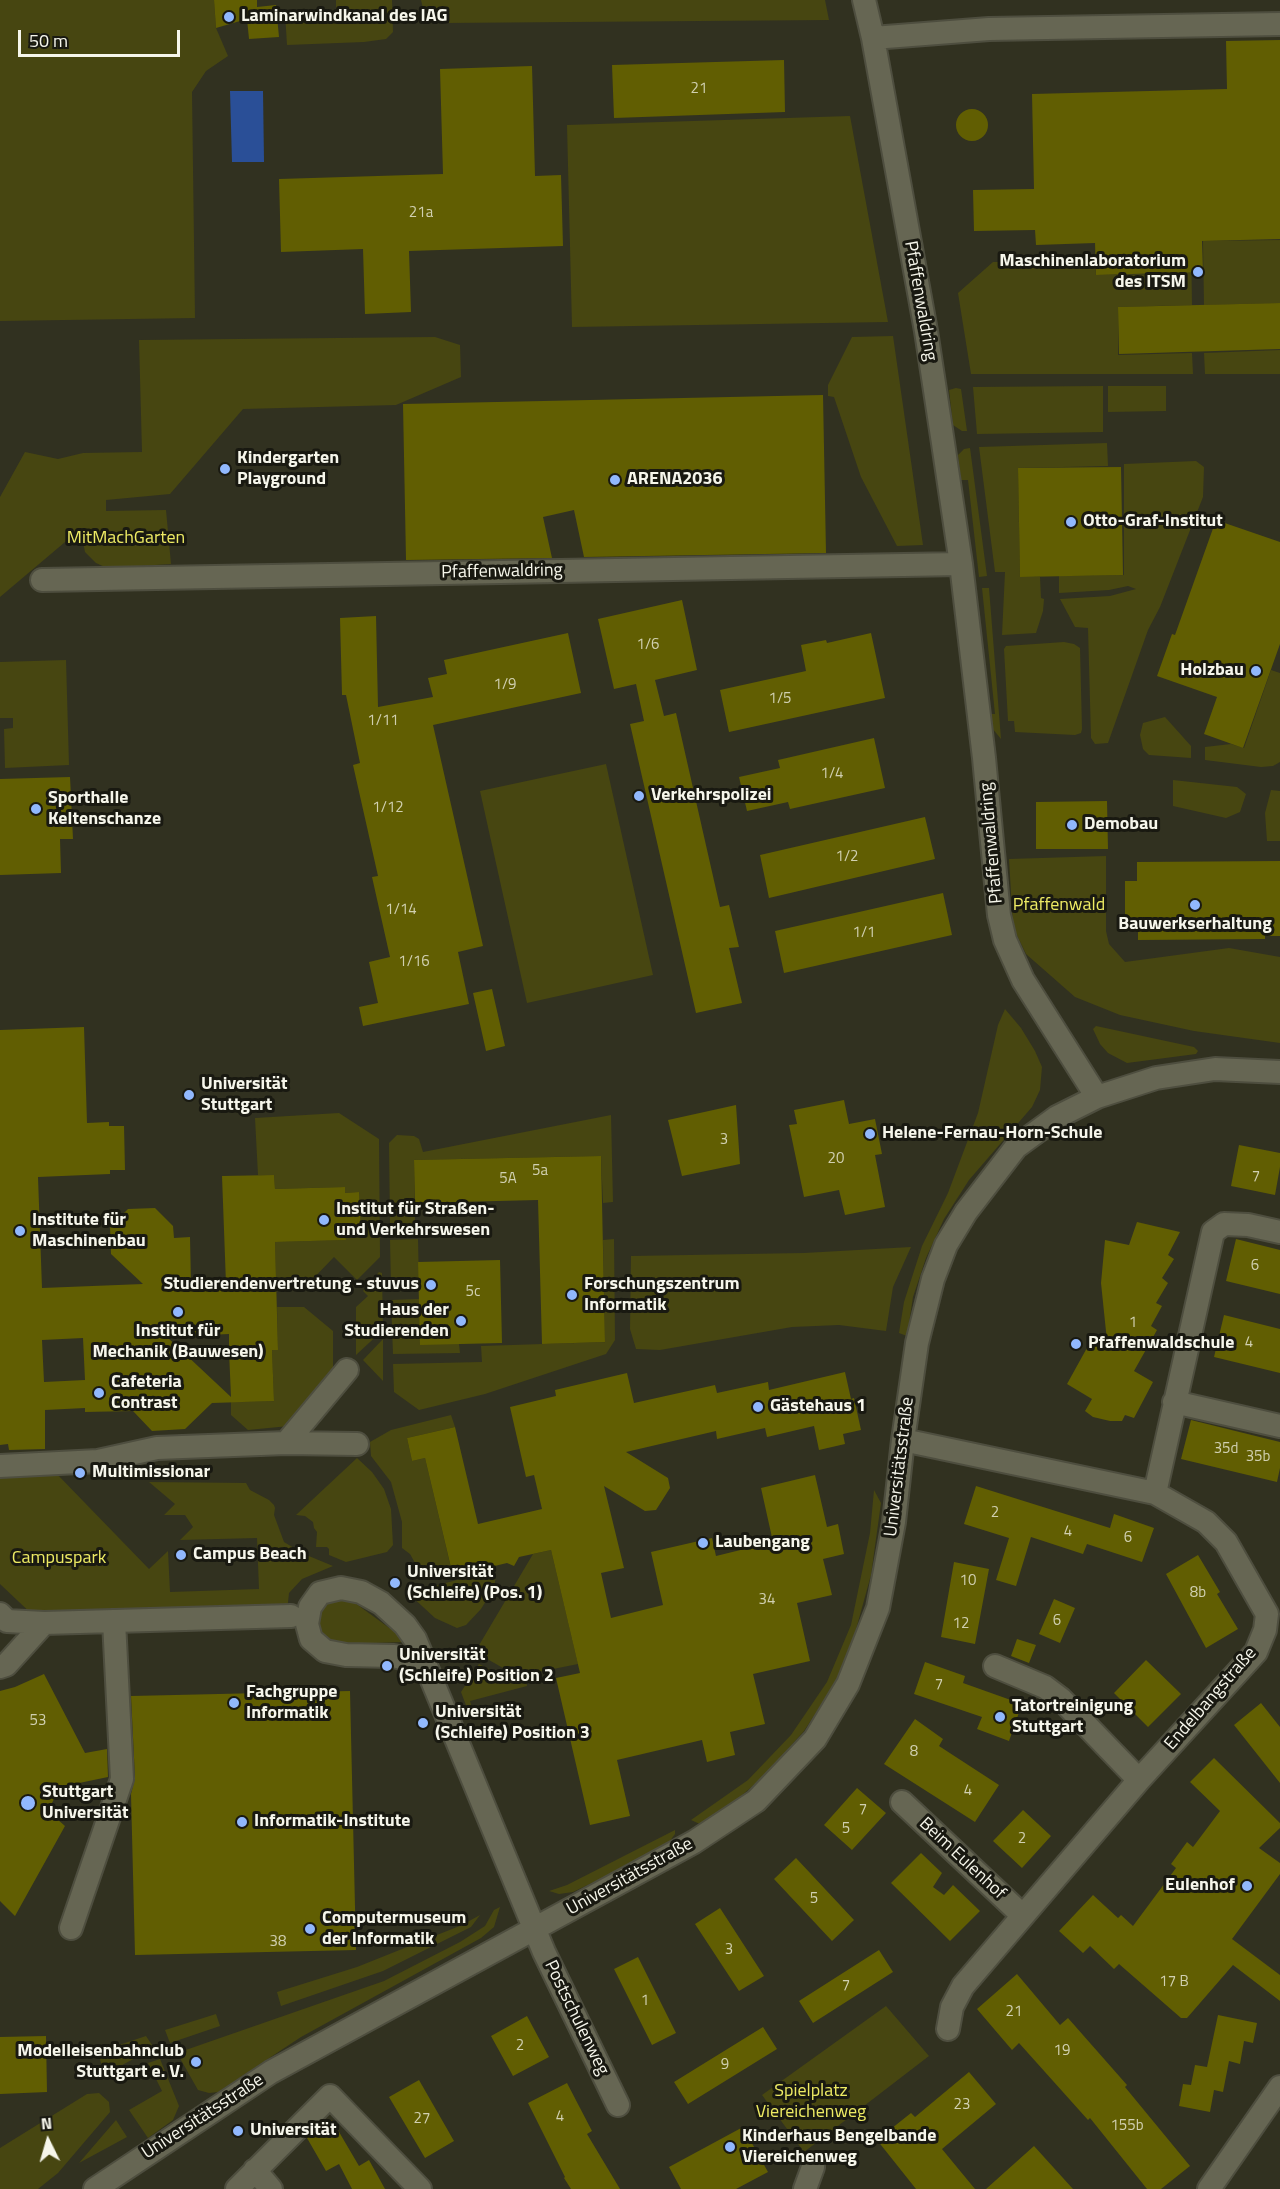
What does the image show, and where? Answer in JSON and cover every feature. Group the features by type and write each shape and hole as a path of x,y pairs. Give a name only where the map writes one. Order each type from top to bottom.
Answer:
{"street":[{"name":"Pfaffenwaldring","path":"864,0 873,38 928,342 961,564 984,758 999,915 1005,940 1023,981 1097,1097"},
{"path":"873,38 989,29 1280,24"},
{"name":"Pfaffenwaldring","path":"42,580 961,564"},
{"name":"Universitätsstraße","path":"95,2189 271,2072 694,1842 756,1801 815,1739 848,1684 878,1608 894,1522 917,1343 933,1279 946,1245 966,1212 1016,1147 1057,1117 1097,1097 1156,1078 1215,1069 1280,1072"},
{"path":"1155,1493 1213,1232 1224,1224 1248,1225 1280,1232"},
{"path":"286,1443 347,1370"},
{"path":"1174,1402 1280,1426"},
{"name":"Endelbangstraße","path":"903,1440 1155,1493 1206,1522 1226,1542 1267,1614 1265,1630 1256,1652 1139,1780 963,1986 952,2007 948,2029"},
{"path":"0,1466 98,1461 156,1448 286,1443 357,1444"},
{"path":"424,1664 394,1656 346,1655 326,1651 311,1639 307,1623 310,1607 320,1593 341,1588 361,1592 381,1603 405,1625 415,1639 535,1929"},
{"path":"0,1614 7,1621 44,1623 291,1616"},
{"path":"71,1928 122,1779 114,1621"},
{"path":"0,1667 6,1665 44,1623"},
{"path":"995,1666 1045,1687 1061,1699 1139,1780"},
{"name":"Beim Eulenhof","path":"902,1802 1022,1915"},
{"name":"Postschulenweg","path":"535,1929 618,2105"},
{"path":"1209,2189 1280,2087"},
{"path":"237,2189 330,2096 420,2189"},
{"path":"805,2189 813,2167"},
{"path":"255,2170 271,2189"}],"green space":[{"path":"0,0 214,0 216,28 228,56 206,71 192,92 195,318 0,321"},
{"path":"336,0 392,0 393,32 386,39 364,42 287,45 285,13 336,12"},
{"path":"421,0 825,0 829,20 442,23 425,17"},
{"path":"850,116 888,322 572,327 567,125"},
{"path":"1280,240 1280,303 1204,305 1203,241"},
{"path":"1168,242 1191,242 1192,305 1118,307 1118,355 1192,353 1193,374 971,374 958,293 993,262 1095,260 1096,275 1167,274"},
{"path":"893,336 923,545 897,546 861,477 834,397 828,396 828,385 852,337"},
{"name":"MitMachGarten","path":"435,337 460,345 461,377 396,405 243,409 170,494 106,500 106,511 166,510 171,564 107,568 96,563 85,552 82,537 71,537 0,597 0,497 25,452 58,459 83,453 142,452 139,340"},
{"path":"1280,350 1280,374 1205,374 1204,353"},
{"path":"1103,386 1103,432 977,434 973,387"},
{"path":"1108,386 1166,386 1166,411 1108,412"},
{"path":"961,389 967,431 962,431 953,425 949,390"},
{"path":"1107,443 1108,466 1018,468 1020,577 1040,577 1041,598 1044,599 1043,611 1036,633 1002,635 1005,572 995,572 979,447"},
{"path":"970,448 987,576 979,577 968,480 961,480 958,455 964,449"},
{"path":"1196,461 1204,467 1203,497 1160,607 1148,630 1108,743 1095,744 1091,738 1088,628 1075,627 1060,599 1110,596 1136,589 1128,586 1109,590 1059,593 1059,576 1124,575 1124,464"},
{"path":"982,588 989,588 1001,739 992,728 988,714 995,714"},
{"path":"1064,642 1080,648 1081,733 1075,735 1015,732 1014,721 1008,721 1004,649 1006,646"},
{"path":"66,660 69,765 5,768 4,729 13,728 13,718 0,718 0,662"},
{"path":"1271,670 1280,673 1280,762 1273,766 1261,767 1205,760 1205,747 1231,744 1244,748"},
{"path":"1165,717 1191,746 1191,758 1149,755 1143,749 1140,735 1143,723"},
{"path":"606,764 653,975 527,1003 480,791"},
{"path":"1173,780 1237,787 1246,794 1240,812 1226,818 1173,806"},
{"path":"1271,790 1280,791 1280,841 1267,841 1265,813"},
{"name":"Pfaffenwald","path":"1106,856 1106,931 1109,944 1125,962 1229,948 1280,957 1280,1043 1194,1031 1120,1015 1075,997 1026,954 1013,927 1009,859"},
{"path":"1005,1009 1021,1028 1042,1067 1040,1090 1032,1107 969,1180 944,1219 926,1258 913,1297 907,1336 899,1333 904,1302 922,1246 948,1193 978,1113 998,1025"},
{"path":"1096,1026 1194,1047 1198,1051 1196,1054 1127,1063 1108,1053 1100,1044 1093,1029"},
{"path":"339,1113 379,1139 380,1257 357,1280 334,1257 306,1286 276,1287 275,1242 345,1240 345,1237 360,1236 359,1192 345,1193 344,1187 275,1189 274,1175 258,1175 255,1118"},
{"path":"611,1115 613,1202 603,1203 601,1156 414,1160 415,1224 390,1225 389,1143 397,1135 414,1136 419,1139 423,1152"},
{"path":"418,1239 419,1285 391,1286 390,1240"},
{"path":"614,1239 615,1340 606,1354 485,1394 419,1410 394,1392 393,1364 482,1362 481,1346 605,1342 603,1240"},
{"path":"911,1247 893,1287 886,1331 839,1325 792,1327 660,1350 636,1349 630,1329 631,1256 804,1253"},
{"path":"379,1272 382,1273 383,1330 356,1355 356,1307 368,1296 363,1291"},
{"path":"419,1299 459,1344 460,1353 393,1354 391,1300"},
{"path":"277,1307 304,1307 333,1331 333,1376 289,1426 248,1430 231,1415 231,1402 274,1401 272,1350 278,1350"},
{"path":"383,1339 383,1381 363,1360"},
{"path":"451,1415 455,1427 407,1438 412,1461 425,1458 451,1568 438,1571 439,1578 424,1579 410,1554 402,1548 402,1522 391,1482 371,1456 370,1442 391,1430"},
{"path":"357,1458 372,1472 384,1489 391,1509 393,1545 387,1552 346,1562 329,1555 327,1547 316,1547 317,1532 313,1522 305,1516 296,1515"},
{"name":"Campuspark","path":"54,1471 149,1569 168,1551 170,1592 259,1589 257,1538 180,1540 193,1527 185,1515 164,1515 175,1504 149,1482 246,1483 250,1490 274,1505 274,1515 284,1542 304,1554 333,1566 302,1579 289,1593 287,1612 36,1618 0,1584 0,1474"},
{"path":"874,1490 881,1503 871,1575 855,1633 836,1682 804,1731 763,1777 733,1803 702,1825 691,1820 748,1780 791,1735 827,1682 851,1625 870,1533"},
{"path":"551,1550 578,1664 526,1673 503,1668 475,1652 533,1554"},
{"path":"494,1570 496,1576 494,1588 481,1609 466,1625 457,1628 435,1618 409,1594 412,1592"},
{"path":"341,1597 351,1600 403,1638 404,1642 343,1644 331,1640 320,1631 317,1621 323,1604"},
{"path":"479,1664 503,1676 526,1679 527,1686 470,1701 474,1715 470,1716 461,1692"},
{"path":"675,1830 675,1834 667,1845 623,1868 573,1892 559,1894 549,1891 567,1885"},
{"path":"500,1907 494,1927 481,1938 301,2037 218,2092 209,2093 198,2090 177,2053 384,1981 460,1942 485,1926 494,1910"},
{"path":"480,1915 471,1927 383,1971 281,2006 277,1992 357,1967 462,1925"},
{"name":"Spielplatz Viereichenweg","path":"886,2006 929,2056 804,2152 762,2095"},
{"path":"216,2014 220,2026 170,2043 165,2030"},
{"path":"146,2036 154,2048 111,2071 103,2071 98,2052"},
{"path":"160,2059 179,2106 173,2120 148,2138 129,2110 162,2091 148,2063"},
{"path":"99,2093 109,2102 110,2112 58,2173 38,2189 0,2189 0,2148 87,2094"},
{"path":"116,2120 127,2137 79,2163"}],"water":[{"path":"230,91 263,91 264,162 232,162"}],"building":[{"path":"214,0 257,0 257,7 276,5 279,37 249,39 247,19 216,28"},
{"path":"1280,40 1280,239 1202,241 1203,272 1096,275 1095,243 1036,245 1035,230 974,231 973,190 1034,189 1032,94 1227,89 1226,41"},
{"path":"784,60 785,112 614,118 612,65"},
{"path":"532,66 535,176 561,175 563,246 409,251 411,312 365,314 363,249 281,252 279,179 443,174 440,69"},
{"path":"972,109 983,114 988,125 983,136 972,141 961,136 956,125 961,114"},
{"name":"Maschinenlaboratorium des ITSM","path":"1280,303 1280,349 1119,354 1118,307"},
{"name":"ARENA2036","path":"823,395 826,553 584,557 574,510 543,517 552,558 406,560 403,404"},
{"name":"Otto-Graf-Institut","path":"1121,467 1123,575 1020,577 1018,468"},
{"path":"1216,520 1280,542 1280,644 1243,748 1204,734 1217,697 1157,676 1172,634 1175,635"},
{"path":"682,600 697,670 655,680 664,716 676,713 720,907 729,905 739,947 729,948 742,1003 696,1013 630,724 644,721 636,684 614,689 598,619"},
{"path":"376,616 378,707 433,697 428,678 447,674 444,660 568,633 581,693 433,725 483,946 458,952 469,1004 363,1026 359,1007 378,1003 369,962 390,957 372,877 378,876 353,765 360,763 346,695 342,695 340,618"},
{"path":"871,633 885,698 729,732 720,690 806,671 801,645 826,640 827,643"},
{"path":"874,738 885,788 790,809 788,802 747,811 739,777 780,768 778,760"},
{"name":"Sporthalle Keltenschanze","path":"70,777 73,839 60,839 61,873 0,875 0,779"},
{"name":"Demobau","path":"1107,801 1108,849 1036,849 1036,802"},
{"path":"925,817 935,859 769,898 760,855"},
{"name":"Bauwerkserhaltung","path":"1280,861 1280,936 1265,936 1265,939 1138,940 1138,928 1125,928 1125,881 1137,881 1137,862"},
{"path":"943,893 952,935 784,973 775,931"},
{"path":"492,989 505,1046 486,1051 473,993"},
{"path":"84,1027 87,1123 109,1122 109,1126 124,1126 125,1170 110,1170 110,1174 38,1177 42,1288 143,1284 111,1254 110,1227 128,1209 155,1208 173,1226 174,1238 190,1237 191,1285 226,1284 222,1176 274,1175 275,1189 345,1187 345,1193 359,1192 361,1236 345,1237 346,1240 275,1242 278,1350 272,1350 274,1401 212,1403 185,1429 152,1431 133,1411 85,1412 85,1408 45,1410 45,1449 9,1450 8,1444 0,1445 0,1030","holes":["229,1334 229,1351 231,1397 167,1337","83,1338 85,1380 44,1382 42,1340"]},
{"path":"844,1100 849,1124 875,1119 882,1154 875,1155 885,1207 845,1215 839,1190 804,1197 789,1125 797,1124 794,1110"},
{"path":"736,1105 740,1164 682,1176 668,1120"},
{"path":"1239,1145 1280,1153 1275,1195 1231,1186"},
{"path":"601,1156 605,1342 542,1344 538,1200 415,1203 414,1160"},
{"name":"Pfaffenwaldschule","path":"1137,1222 1180,1232 1168,1255 1174,1259 1162,1278 1168,1283 1156,1303 1162,1306 1151,1326 1157,1330 1134,1371 1153,1382 1134,1418 1125,1415 1122,1421 1110,1421 1093,1417 1085,1411 1092,1399 1067,1384 1093,1337 1107,1341 1101,1283 1105,1240 1129,1245"},
{"path":"1236,1239 1280,1250 1280,1294 1226,1281"},
{"name":"Haus der Studierenden","path":"500,1260 502,1343 420,1345 418,1262"},
{"path":"1224,1315 1280,1329 1280,1373 1214,1357"},
{"path":"845,1372 861,1430 843,1434 845,1444 819,1450 814,1426 767,1437 765,1428 717,1439 716,1431 626,1452 668,1478 670,1488 656,1510 645,1511 604,1486 624,1568 601,1573 611,1618 663,1605 651,1552 712,1538 716,1556 773,1542 761,1488 815,1475 827,1527 838,1524 844,1554 823,1559 832,1595 797,1603 810,1661 753,1674 765,1724 730,1732 735,1755 707,1762 702,1740 617,1760 630,1816 590,1825 556,1678 580,1673 551,1550 519,1557 514,1566 507,1563 453,1576 425,1458 412,1461 407,1438 455,1427 478,1524 542,1509 534,1475 526,1477 510,1407 556,1396 555,1390 627,1373 634,1403 715,1385 717,1393 768,1382 769,1390"},
{"path":"1191,1420 1280,1442 1280,1468 1277,1482 1181,1459"},
{"path":"976,1486 1110,1528 1114,1514 1154,1528 1142,1562 1087,1544 1083,1554 1031,1537 1016,1586 996,1580 1009,1538 964,1524"},
{"path":"1198,1555 1220,1592 1217,1594 1238,1629 1206,1648 1166,1574"},
{"path":"954,1562 989,1569 975,1644 941,1637"},
{"path":"1054,1599 1075,1608 1060,1643 1039,1634"},
{"path":"1017,1639 1036,1645 1029,1663 1011,1656"},
{"path":"1146,1660 1181,1694 1148,1727 1114,1693"},
{"path":"925,1662 965,1676 963,1683 1022,1704 1009,1741 977,1729 982,1717 914,1694"},
{"path":"44,1674 85,1753 107,1749 108,1777 60,1787 48,1811 65,1826 15,1916 0,1901 0,1691"},
{"name":"Informatik-Institute","path":"350,1691 356,1950 135,1955 131,1794 135,1778 131,1696"},
{"path":"1261,1703 1280,1727 1280,1783 1234,1725"},
{"path":"915,1719 943,1739 939,1746 999,1785 975,1822 884,1764"},
{"path":"1214,1758 1280,1823 1280,1828 1259,1848 1280,1863 1280,1874 1232,1939 1280,1975 1280,2001 1233,1965 1187,2018 1181,2018 1119,1964 1114,1969 1090,1946 1083,1953 1059,1931 1093,1895 1118,1918 1121,1915 1133,1926 1176,1868 1171,1864 1187,1842 1193,1847 1220,1811 1190,1782"},
{"path":"857,1788 886,1813 852,1850 824,1825"},
{"path":"1023,1810 1051,1836 1022,1868 993,1841"},
{"path":"921,1853 942,1873 933,1887 944,1895 953,1885 980,1911 950,1941 891,1883"},
{"path":"796,1858 854,1920 832,1941 774,1879"},
{"path":"720,1908 764,1976 739,1991 695,1924"},
{"path":"879,1950 893,1972 813,2023 799,2001"},
{"path":"638,1957 676,2033 652,2045 614,1969"},
{"path":"1017,1974 1060,2025 1068,2018 1127,2085 1125,2087 1190,2166 1161,2189 1147,2189 1090,2118 1088,2120 1019,2043 1012,2050 977,2009"},
{"path":"1218,2015 1257,2023 1253,2043 1244,2041 1240,2064 1229,2061 1223,2092 1214,2090 1210,2112 1179,2106 1183,2084 1191,2085 1195,2065 1207,2067"},
{"path":"527,2016 549,2057 513,2076 491,2036"},
{"path":"763,2027 777,2049 688,2104 674,2082"},
{"path":"46,2036 47,2092 0,2094 0,2037"},
{"path":"969,2072 996,2104 942,2149 975,2189 916,2189 877,2140 911,2113 915,2117"},
{"path":"419,2080 454,2141 425,2158 389,2097"},
{"path":"567,2083 592,2131 587,2134 620,2189 571,2189 564,2178 528,2103"},
{"path":"332,2120 359,2166 369,2160 385,2189 352,2189 339,2164 326,2171 307,2138 315,2130"},
{"name":"Kinderhaus Bengelbande Viereichenweg","path":"743,2127 768,2172 736,2189 681,2189 669,2167"},
{"path":"1034,2146 1073,2189 986,2189"}],"place":[{"name":"Laminarwindkanal des IAG","path":"229,17"},
{"name":"Maschinenlaboratorium des ITSM","path":"1198,272"},
{"name":"Kindergarten Playground","path":"225,469"},
{"name":"ARENA2036","path":"615,480"},
{"name":"Otto-Graf-Institut","path":"1071,522"},
{"name":"Holzbau","path":"1256,671"},
{"name":"Verkehrspolizei","path":"639,796"},
{"name":"Sporthalle Keltenschanze","path":"36,809"},
{"name":"Demobau","path":"1072,825"},
{"name":"Bauwerkserhaltung","path":"1195,905"},
{"name":"Universität Stuttgart","path":"189,1095"},
{"name":"Helene-Fernau-Horn-Schule","path":"870,1134"},
{"name":"Institut für Straßen- und Verkehrswesen","path":"324,1220"},
{"name":"Institute für Maschinenbau","path":"20,1231"},
{"name":"Studierendenvertretung - stuvus","path":"431,1285"},
{"name":"Forschungszentrum Informatik","path":"572,1295"},
{"name":"Institut für Mechanik (Bauwesen)","path":"178,1312"},
{"name":"Haus der Studierenden","path":"461,1321"},
{"name":"Pfaffenwaldschule","path":"1076,1344"},
{"name":"Cafeteria Contrast","path":"99,1393"},
{"name":"Gästehaus 1","path":"758,1407"},
{"name":"Multimissionar","path":"80,1473"},
{"name":"Laubengang","path":"703,1543"},
{"name":"Campus Beach","path":"181,1555"},
{"name":"Universität (Schleife) (Pos. 1)","path":"395,1583"},
{"name":"Universität (Schleife) Position 2","path":"387,1666"},
{"name":"Fachgruppe Informatik","path":"234,1703"},
{"name":"Tatortreinigung Stuttgart","path":"1000,1717"},
{"name":"Universität (Schleife) Position 3","path":"423,1723"},
{"name":"Stuttgart Universität","path":"28,1803"},
{"name":"Informatik-Institute","path":"242,1822"},
{"name":"Eulenhof","path":"1247,1886"},
{"name":"Computermuseum der Informatik","path":"310,1929"},
{"name":"Modelleisenbahnclub Stuttgart e. V.","path":"196,2062"},
{"name":"Universität","path":"238,2131"},
{"name":"Kinderhaus Bengelbande Viereichenweg","path":"730,2147"}]}
